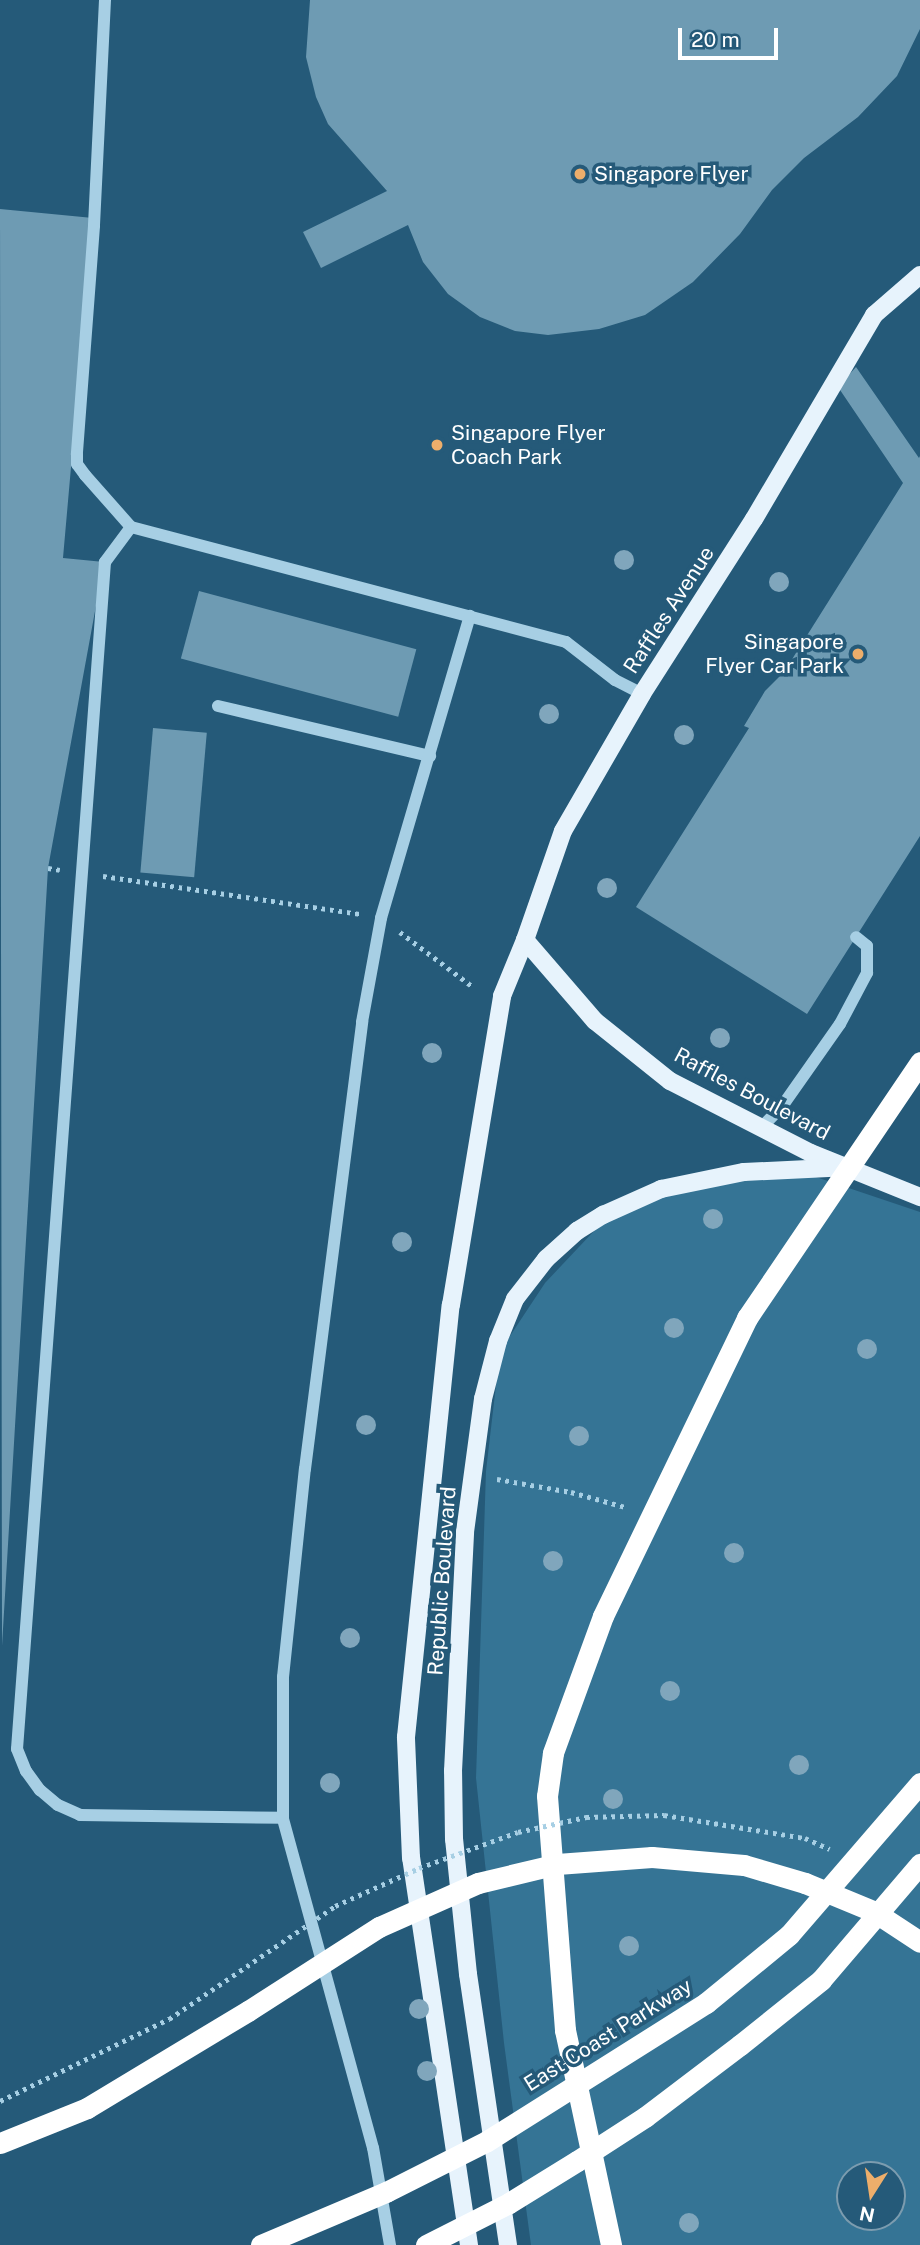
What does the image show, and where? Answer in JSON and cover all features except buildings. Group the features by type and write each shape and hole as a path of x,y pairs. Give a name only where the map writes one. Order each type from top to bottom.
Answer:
{"highway":[{"path":"611,2245 565,2030 547,1796 553,1753 603,1616 747,1318 920,1062"},
{"name":"East Coast Parkway","path":"261,2245 386,2192 488,2141 705,2003 789,1935 920,1783"},
{"path":"0,2143 87,2108 248,2011 379,1927 478,1883 557,1864 652,1857 744,1865 805,1883 873,1911 920,1942"},
{"path":"426,2245 509,2203 577,2161 645,2117 740,2045 821,1980 920,1864"}],"main road":[{"name":"Raffles Avenue","path":"502,996 525,940 563,831 642,694 754,519 874,315 920,275"},
{"name":"Raffles Boulevard","path":"525,940 595,1021 670,1081 811,1153 920,1197"},
{"name":"Republic Boulevard","path":"470,2245 411,1858 407,1737 451,1305 502,996"},
{"name":"Republic Boulevard","path":"508,2245 468,1974 454,1839 453,1771 465,1532 483,1399 498,1341 515,1298 547,1259 577,1231 603,1215 661,1189 732,1174 849,1167"}],"lane":[{"path":"105,0 94,226 77,464 131,527 566,642 615,680 642,694"},
{"path":"131,527 105,562 18,1749 26,1771 40,1790 58,1805 80,1815 283,1818"},
{"path":"390,2245 373,2148 283,1818 283,1677 305,1469 362,1022 381,918 470,616"},
{"path":"218,706 430,755"},
{"path":"762,1126 783,1105 841,1024 867,973 867,946 856,937"}],"path":[{"path":"48,868 381,918 471,986"},
{"path":"506,1480 571,1492 625,1507"},
{"path":"664,1815 805,1838 839,1852"}],"shaded area":[{"path":"807,1174 920,1212 920,2245 531,2245 504,2043 476,1778 486,1471 500,1351 545,1283 611,1213 685,1181"}],"place":[{"name":"Singapore Flyer","path":"580,174"},
{"name":"Singapore Flyer Coach Park","path":"437,445"},
{"name":"Singapore Flyer Car Park","path":"858,654"}]}
